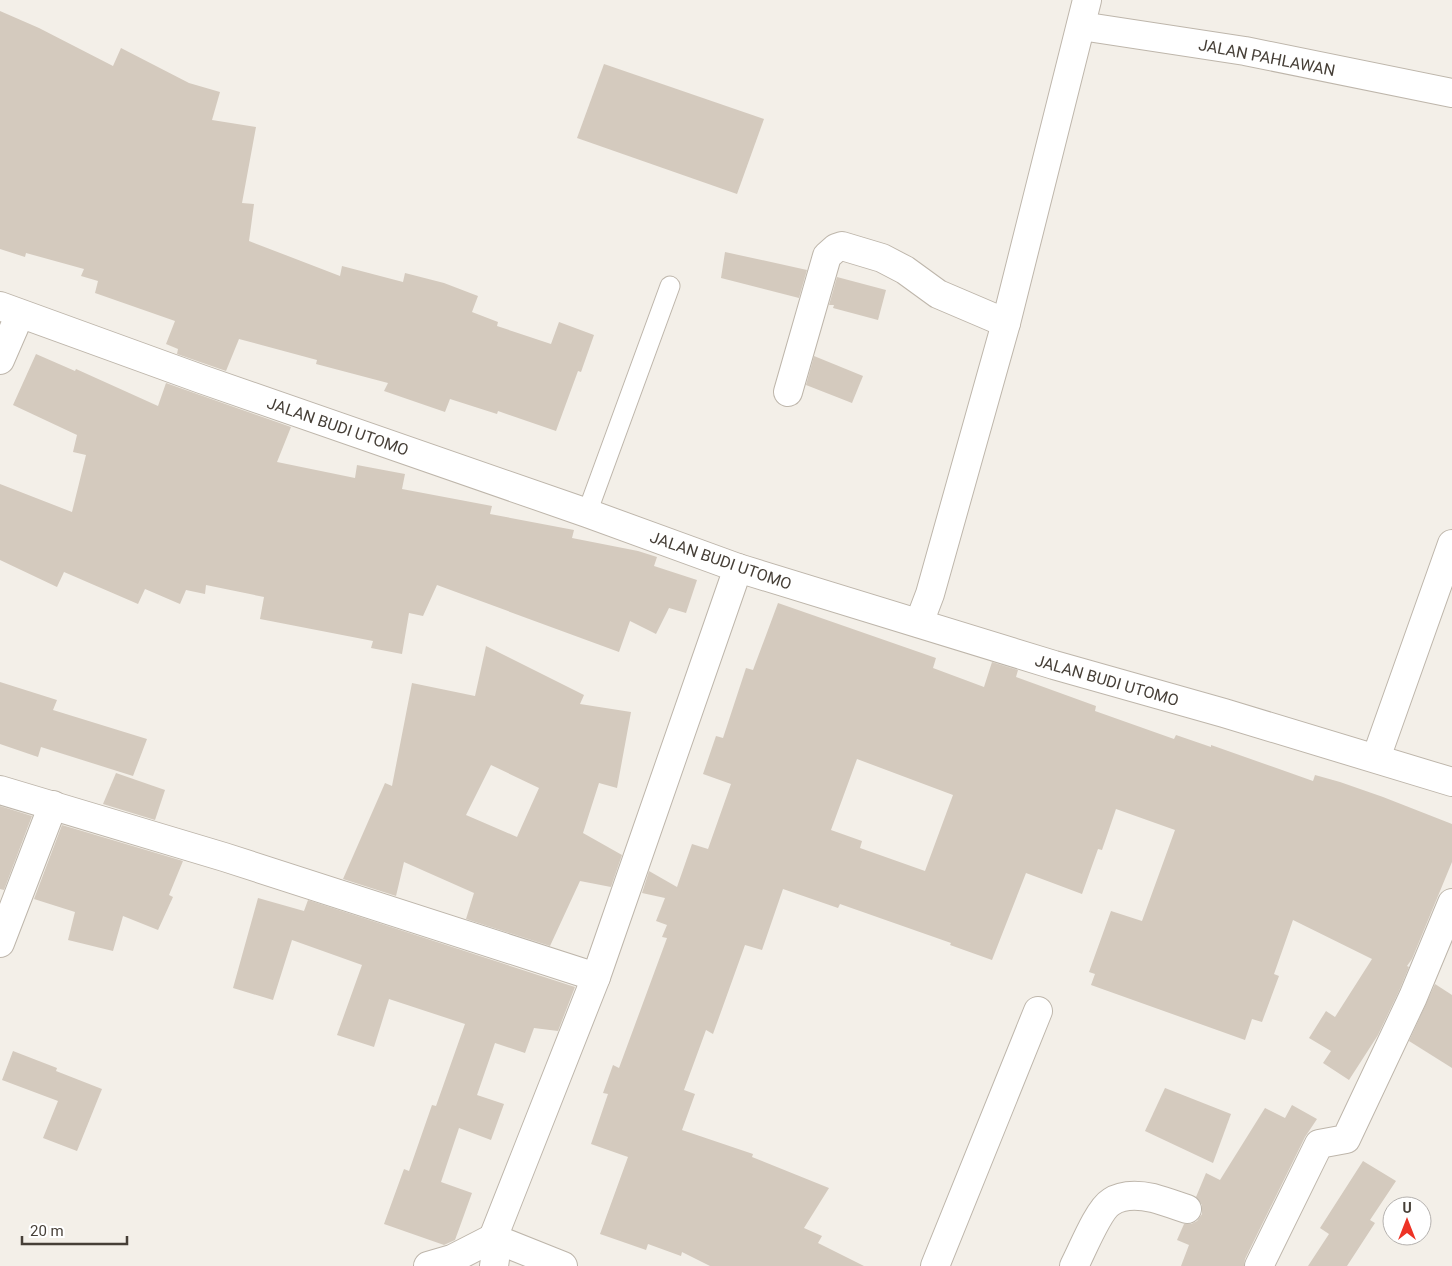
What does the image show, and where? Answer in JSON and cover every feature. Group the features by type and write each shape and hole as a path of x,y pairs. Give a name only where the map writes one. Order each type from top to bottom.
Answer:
{"street":[{"name":"JALAN PAHLAWAN","path":"1084,13 1245,51 1452,93"},
{"path":"919,623 930,594 1006,323 1084,13"},
{"path":"788,392 827,256 836,248 842,246 882,258 905,270 938,294 1006,323"},
{"path":"0,360 10,310"},
{"name":"JALAN BUDI UTOMO","path":"10,310 201,379 588,512 738,568 1054,665 1376,758 1452,782"},
{"path":"1376,758 1452,544"},
{"path":"494,1266 496,1259 493,1238 596,977 738,568"},
{"path":"0,790 224,857 596,977"},
{"path":"0,944 52,806"},
{"path":"1259,1266 1319,1144 1346,1139 1413,998 1452,903"},
{"path":"935,1266 1038,1011"},
{"path":"1074,1266 1100,1214 1109,1203 1120,1198 1136,1196 1152,1198 1186,1209"},
{"path":"428,1266 452,1259 493,1238 563,1266"}],"lane":[{"path":"588,512 670,286"}],"building":[{"path":"0,11 39,28 113,66 121,48 189,83 220,92 212,120 256,127 242,203 254,204 249,241 340,276 342,266 403,282 405,273 444,283 478,296 472,312 498,322 497,326 551,344 559,322 594,335 581,372 578,371 556,431 498,411 497,414 450,399 445,412 384,391 388,383 316,364 317,360 239,339 226,371 177,354 178,349 166,344 175,321 95,293 98,281 81,276 84,269 26,253 25,257 0,249"},
{"path":"604,64 764,119 737,194 577,138"},
{"path":"725,252 807,270 799,298 721,278"},
{"path":"837,277 886,290 878,320 833,308 834,305 829,305"},
{"path":"36,354 75,371 76,369 158,406 166,383 291,427 277,462 355,478 357,465 405,474 402,489 492,506 490,514 574,530 572,538 638,551 657,557 654,566 697,580 686,613 669,608 656,634 630,621 619,652 437,585 423,616 409,613 402,654 371,648 373,641 260,619 264,597 206,585 205,594 186,590 180,604 145,589 138,604 64,572 57,587 0,560 0,484 72,512 86,455 73,452 77,435 13,405"},
{"path":"814,356 863,376 852,403 806,385"},
{"path":"778,603 936,658 933,668 984,687 992,662 1018,670 1016,677 1096,706 1095,711 1174,739 1176,735 1211,747 1211,745 1313,781 1315,775 1383,797 1452,824 1452,862 1412,959 1407,966 1409,967 1399,991 1378,1035 1349,1080 1323,1063 1331,1051 1309,1038 1326,1011 1335,1017 1372,959 1293,920 1274,974 1279,976 1262,1022 1252,1019 1245,1040 1091,985 1095,974 1089,972 1111,911 1142,921 1175,830 1116,809 1102,850 1098,849 1082,894 1026,873 992,960 950,945 951,943 840,904 838,908 783,889 762,950 745,945 713,1034 706,1030 684,1090 695,1094 682,1130 753,1154 752,1157 829,1188 804,1228 822,1236 818,1243 864,1266 710,1266 682,1252 681,1256 648,1244 646,1250 600,1234 628,1157 591,1144 608,1094 603,1093 613,1065 619,1068 667,938 662,937 667,925 656,921 665,898 642,893 649,871 677,887 692,844 708,849 731,784 703,774 716,736 723,738 746,668 753,670","holes":["857,759 953,795 925,871 860,848 862,841 831,830"]},
{"path":"486,646 584,695 580,704 631,712 617,788 599,783 583,833 622,855 611,887 580,881 550,946 466,919 474,893 404,862 396,896 343,879 385,783 392,786 412,683 475,696","holes":["491,765 539,788 517,837 466,815"]},
{"path":"0,682 57,700 53,710 147,739 133,776 41,747 38,757 0,744"},
{"path":"116,773 165,790 155,820 103,804"},
{"path":"0,806 32,816 4,890 0,889"},
{"path":"62,825 183,861 169,895 173,897 158,930 123,916 113,951 68,940 75,912 34,899"},
{"path":"258,898 304,911 308,900 575,987 558,1031 534,1028 525,1053 495,1043 477,1095 504,1104 491,1140 459,1128 441,1182 472,1193 455,1240 444,1245 384,1224 404,1169 409,1171 432,1105 436,1106 465,1024 389,999 374,1047 337,1035 362,965 292,940 273,1000 233,988"},
{"path":"1435,984 1452,995 1452,1068 1409,1041"},
{"path":"13,1051 57,1068 56,1071 102,1089 77,1151 43,1138 58,1101 2,1080"},
{"path":"1165,1088 1231,1114 1213,1163 1145,1131"},
{"path":"1292,1105 1317,1119 1305,1137 1245,1259 1244,1266 1181,1266 1189,1245 1177,1240 1184,1224 1191,1224 1197,1221 1202,1214 1202,1205 1196,1197 1206,1173 1220,1180 1265,1108 1285,1118"},
{"path":"1363,1161 1396,1181 1386,1196 1382,1196 1382,1202 1370,1220 1375,1223 1347,1266 1308,1266 1329,1234 1320,1228"}]}
